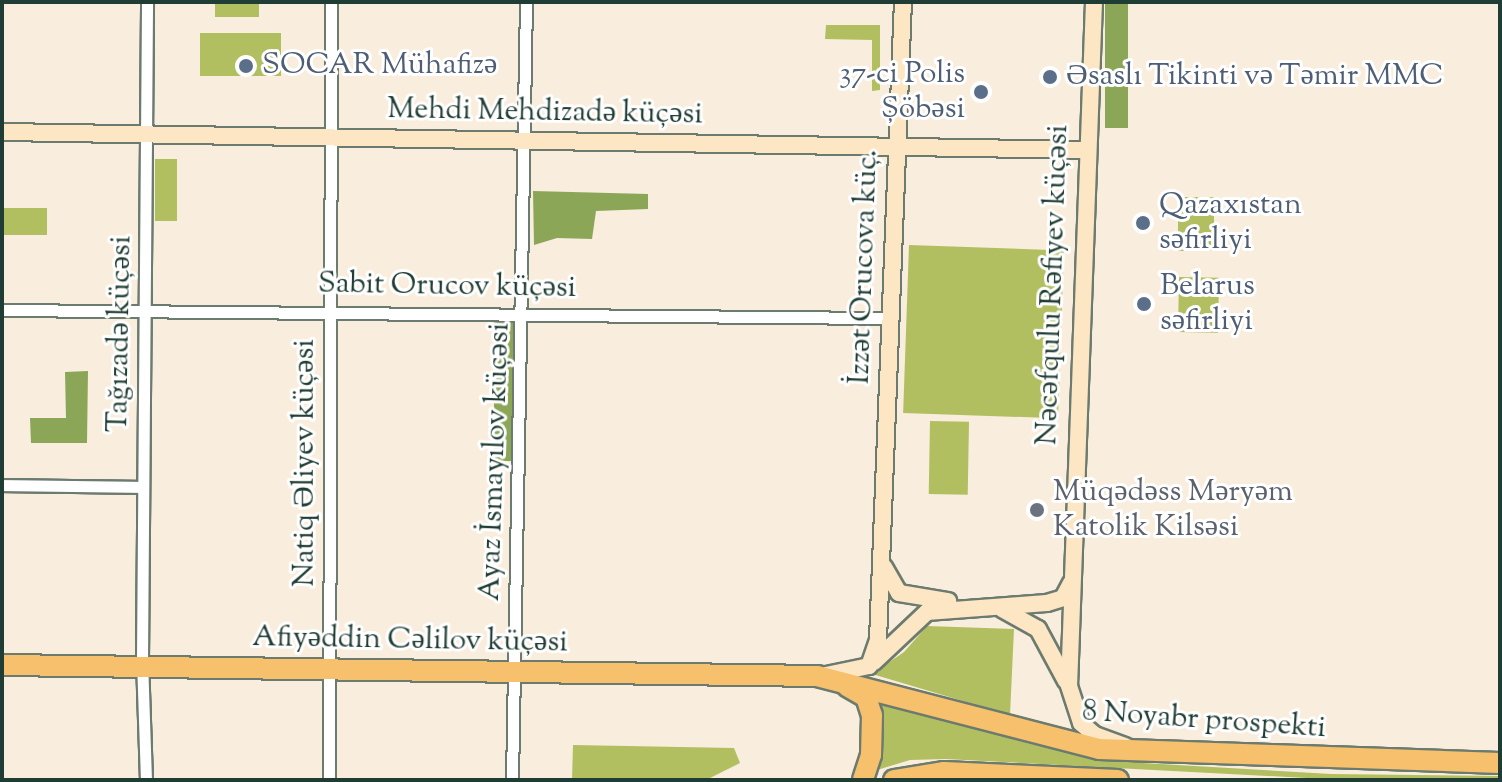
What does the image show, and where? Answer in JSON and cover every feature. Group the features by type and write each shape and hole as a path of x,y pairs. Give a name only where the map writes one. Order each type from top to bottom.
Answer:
{"highway":[{"name":"Afiyəddin Cəlilov küçəsi","path":"2,665 817,676"},
{"name":"8 Noyabr prospekti","path":"817,676 868,685 1072,744 1149,753 1465,763 1500,760"},
{"path":"817,676 862,693 870,706 871,755 863,780"},
{"path":"894,780 944,772 1118,780"}],"main road":[{"name":"İzzət Orucova küç.","path":"869,666 876,650 884,533 903,2"},
{"name":"Nəcəfqulu Rəfiyev küçəsi","path":"1069,686 1094,2"},
{"name":"Mehdi Mehdizadə küçəsi","path":"2,132 1087,150"},
{"path":"882,561 899,593 977,605 1028,620 1046,640 1069,686 1077,715 1088,731 1149,753"},
{"path":"817,676 869,666 927,612 977,605 1057,601 1069,591 1074,570"}],"street":[{"name":"Tağızadə küçəsi","path":"146,780 142,667 142,487 147,2"},
{"name":"Natiq Əliyev küçəsi","path":"329,780 332,669 328,137 331,2"},
{"name":"Ayaz İsmayılov küçəsi","path":"512,780 524,312 526,2"},
{"name":"Sabit Orucov küçəsi","path":"2,310 329,310 892,318"},
{"path":"2,485 142,487"}],"green space":[{"path":"215,2 259,2 259,17 215,17"},
{"path":"1105,2 1128,2 1128,128 1105,128"},
{"path":"826,25 880,25 880,90 872,91 872,40 825,39"},
{"path":"200,33 281,33 281,76 200,76"},
{"path":"155,159 177,159 177,221 155,221"},
{"path":"533,191 648,194 648,209 596,211 592,239 557,238 534,245"},
{"path":"1178,197 1214,197 1214,251 1178,251"},
{"path":"2,208 47,208 47,235 2,235"},
{"path":"909,245 1064,250 1058,418 903,413"},
{"path":"1179,277 1219,278 1218,333 1178,332"},
{"path":"494,319 517,319 517,461 494,461"},
{"path":"88,371 87,443 31,443 30,418 66,418 65,372"},
{"path":"930,421 969,422 968,495 929,494"},
{"path":"927,626 1014,629 1010,715 872,674 904,652"},
{"path":"879,701 1031,744 1143,763 1331,774 1500,776 1500,780 1344,780 945,759 910,760 877,770"},
{"path":"573,745 734,748 740,763 706,780 572,780"}],"place":[{"name":"SOCAR Mühafizə","path":"246,66"},
{"name":"Əsaslı Tikinti və Təmir MMC","path":"1050,77"},
{"name":"37-ci Polis Şöbəsi","path":"981,92"},
{"name":"Qazaxıstan səfirliyi","path":"1143,223"},
{"name":"Belarus səfirliyi","path":"1144,304"},
{"name":"Müqədəss Məryəm Katolik Kilsəsi","path":"1037,510"}]}
